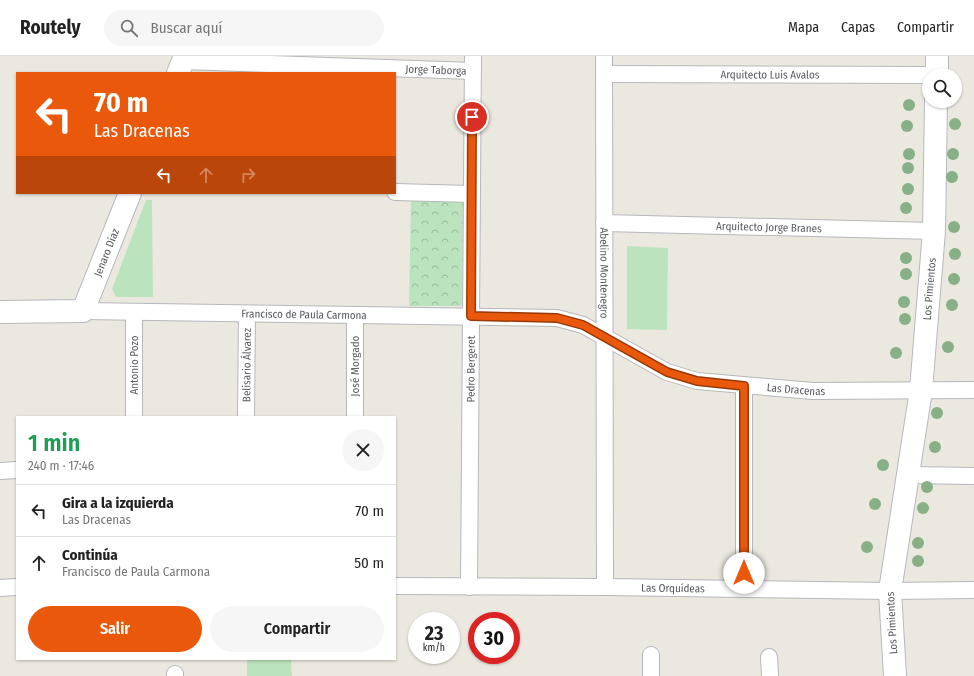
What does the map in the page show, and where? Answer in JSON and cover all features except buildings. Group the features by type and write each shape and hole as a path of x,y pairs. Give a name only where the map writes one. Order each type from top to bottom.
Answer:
{"main road":[{"path":"937,56 937,68"},
{"name":"Los Pimientos","path":"895,676 890,592 921,390 934,231 936,108"},
{"name":"Jenaro Díaz","path":"83,311 130,194"},
{"name":"Francisco de Paula Carmona","path":"0,312 83,311"}],"street":[{"name":"Abelino Montenegro","path":"604,56 606,587"},
{"name":"Jorge Taborga","path":"182,64 473,64"},
{"name":"Pedro Bergeret","path":"469,586 473,64"},
{"name":"Arquitecto Luis Avalos","path":"604,74 922,75"},
{"path":"396,192 472,194"},
{"name":"Arquitecto Jorge Branes","path":"604,223 934,231"},
{"name":"Francisco de Paula Carmona","path":"83,311 134,313 557,318 583,325 605,336"},
{"name":"Antonio Pozo","path":"134,313 134,416"},
{"name":"Belisario Álvarez","path":"246,416 247,314"},
{"name":"José Morgado","path":"355,315 355,416"},
{"name":"Las Dracenas","path":"605,336 667,372 697,381 812,391 974,390"},
{"path":"744,386 744,588"},
{"path":"0,471 16,470"},
{"path":"909,475 974,476"},
{"name":"Las Orquídeas","path":"396,586 744,588 890,592 974,590"},
{"path":"0,588 16,587"},
{"path":"651,655 651,676"},
{"path":"769,657 770,676"}],"green space":[{"path":"411,199 463,199 462,306 409,306"},
{"path":"146,200 152,200 153,297 116,297 112,289"},
{"path":"627,246 668,248 667,330 627,329"},
{"path":"247,660 291,660 292,676 247,676"}],"route":[{"path":"472,117 471,316 557,318 583,325 667,372 697,381 744,386 744,573"}]}
